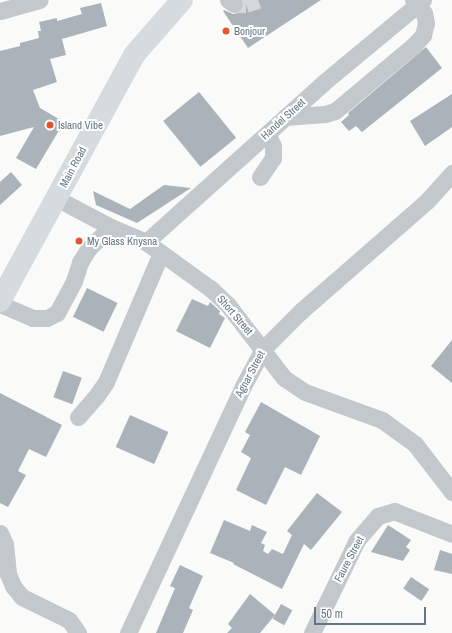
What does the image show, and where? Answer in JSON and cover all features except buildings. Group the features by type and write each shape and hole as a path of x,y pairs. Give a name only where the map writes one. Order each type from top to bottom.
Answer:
{"highway":[{"name":"Main Road","path":"0,302 134,55 182,0"}],"street":[{"path":"0,11 40,0"},
{"path":"285,117 325,114 335,111 415,44 423,35 426,23 425,16 418,2"},
{"name":"Handel Street","path":"146,242 285,117 418,2"},
{"path":"260,177 273,158 272,146 267,133"},
{"name":"Agnar Street","path":"128,633 243,386 263,349 302,312 427,201 452,173"},
{"name":"Short Street","path":"56,198 111,227 146,242 211,289 228,305 284,378 305,392 382,420 399,432 422,452 452,492"},
{"path":"0,302 33,318 47,318 57,313 74,281 80,262 89,248 111,227"},
{"path":"78,417 106,382 161,253"},
{"name":"Faure Street","path":"312,633 357,540 378,516 394,511 452,534"},
{"path":"0,533 5,544 8,574 12,586 22,597 69,620 78,633"}],"tunnel":[{"path":"234,4 246,4 258,0"}],"place":[{"name":"Bonjour","path":"226,31"},
{"name":"Island Vibe","path":"50,125"},
{"name":"My Glass Knysna","path":"79,241"}]}
